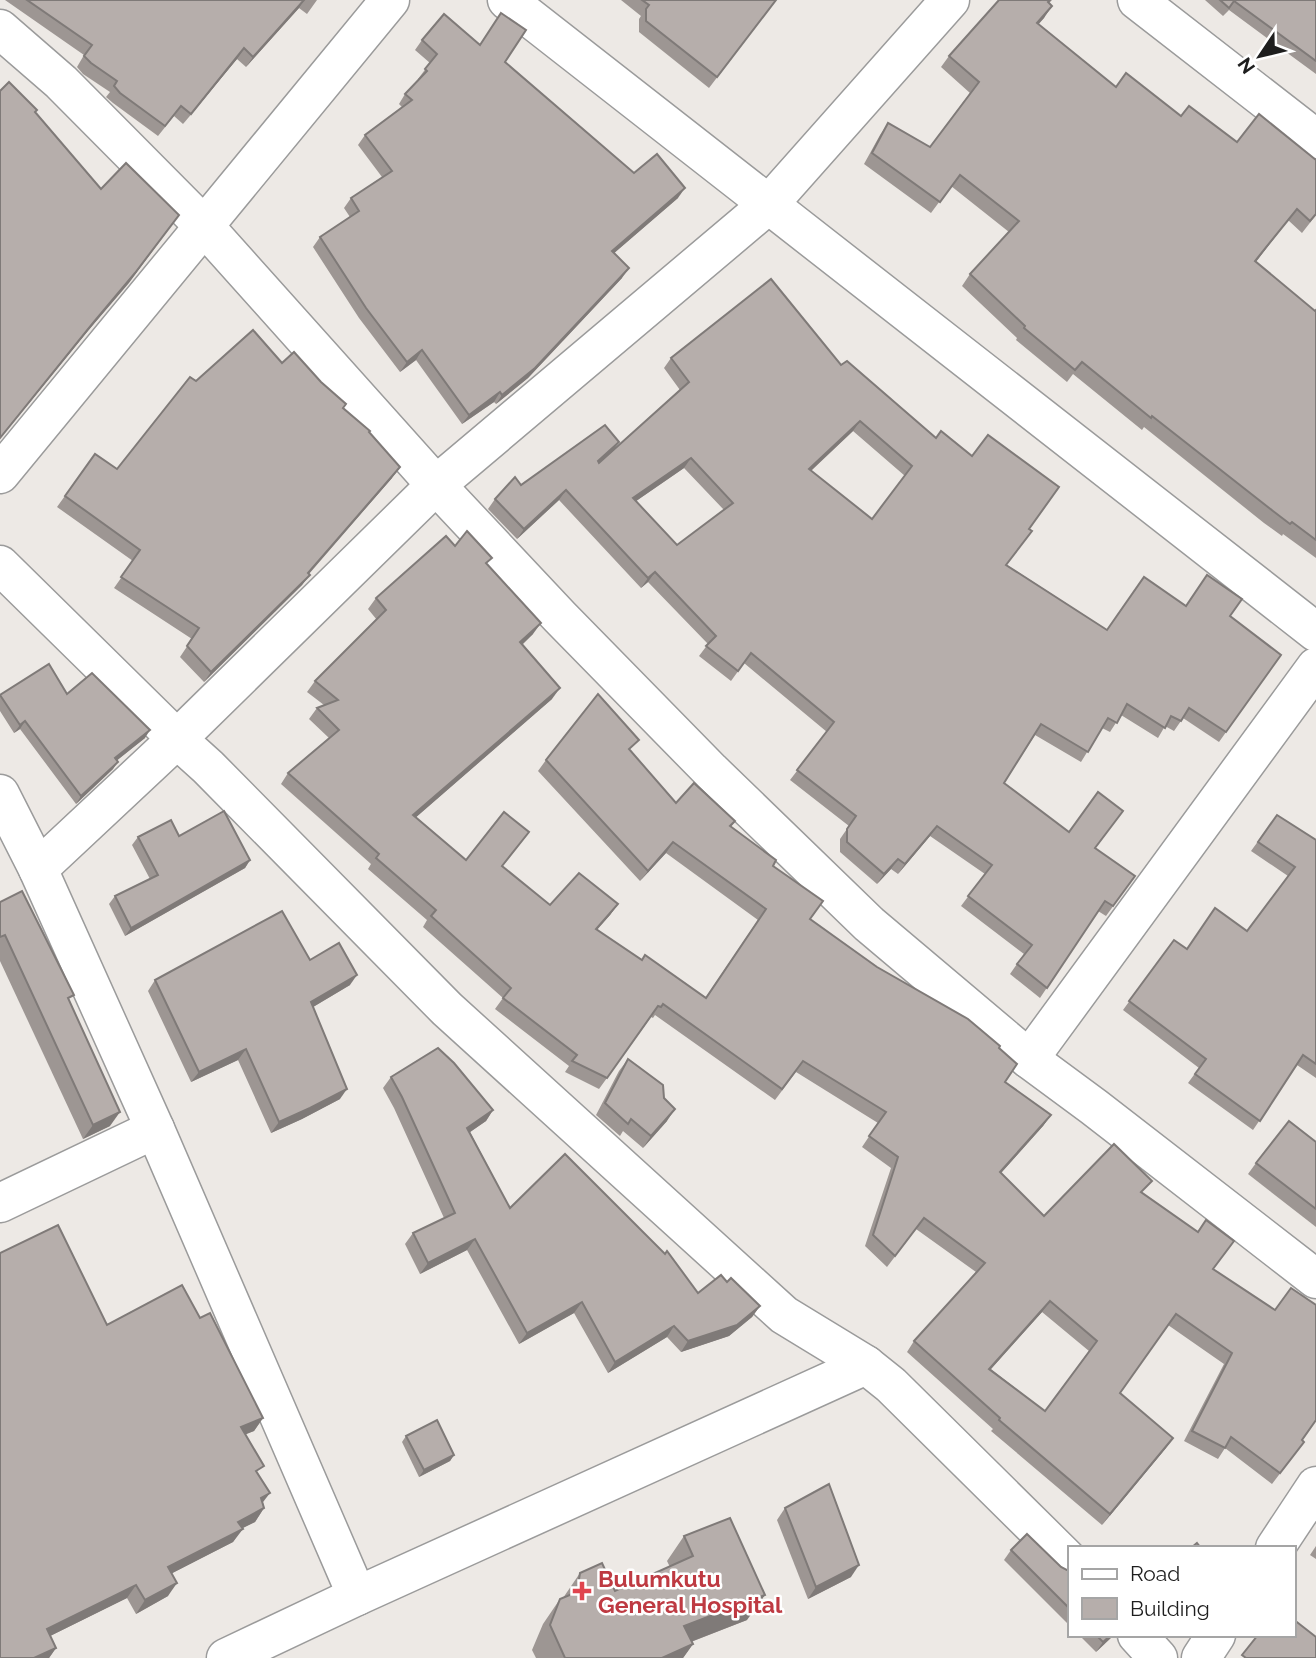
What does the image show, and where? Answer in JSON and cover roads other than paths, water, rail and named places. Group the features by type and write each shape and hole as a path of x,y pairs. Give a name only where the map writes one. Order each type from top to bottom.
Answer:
{"street":[{"path":"0,474 390,0"},
{"path":"507,0 1316,632"},
{"path":"38,869 177,739 436,485 769,204 950,0"},
{"path":"1137,0 1316,139"},
{"path":"0,29 61,82 204,226 436,485 560,617 721,780 869,924 1029,1059 1316,1279"},
{"path":"0,565 208,767 447,1009 784,1315 866,1364 891,1385 1068,1561"},
{"path":"1029,1059 1316,667"},
{"path":"0,794 38,869 155,1129 356,1596"},
{"path":"0,1203 155,1129"},
{"path":"226,1658 866,1364"},
{"path":"1276,1546 1316,1486"},
{"path":"1139,1637 1158,1658"},
{"path":"1201,1658 1215,1637"}],"place":[{"name":"Bulumkutu General Hospital","path":"582,1591"}]}
